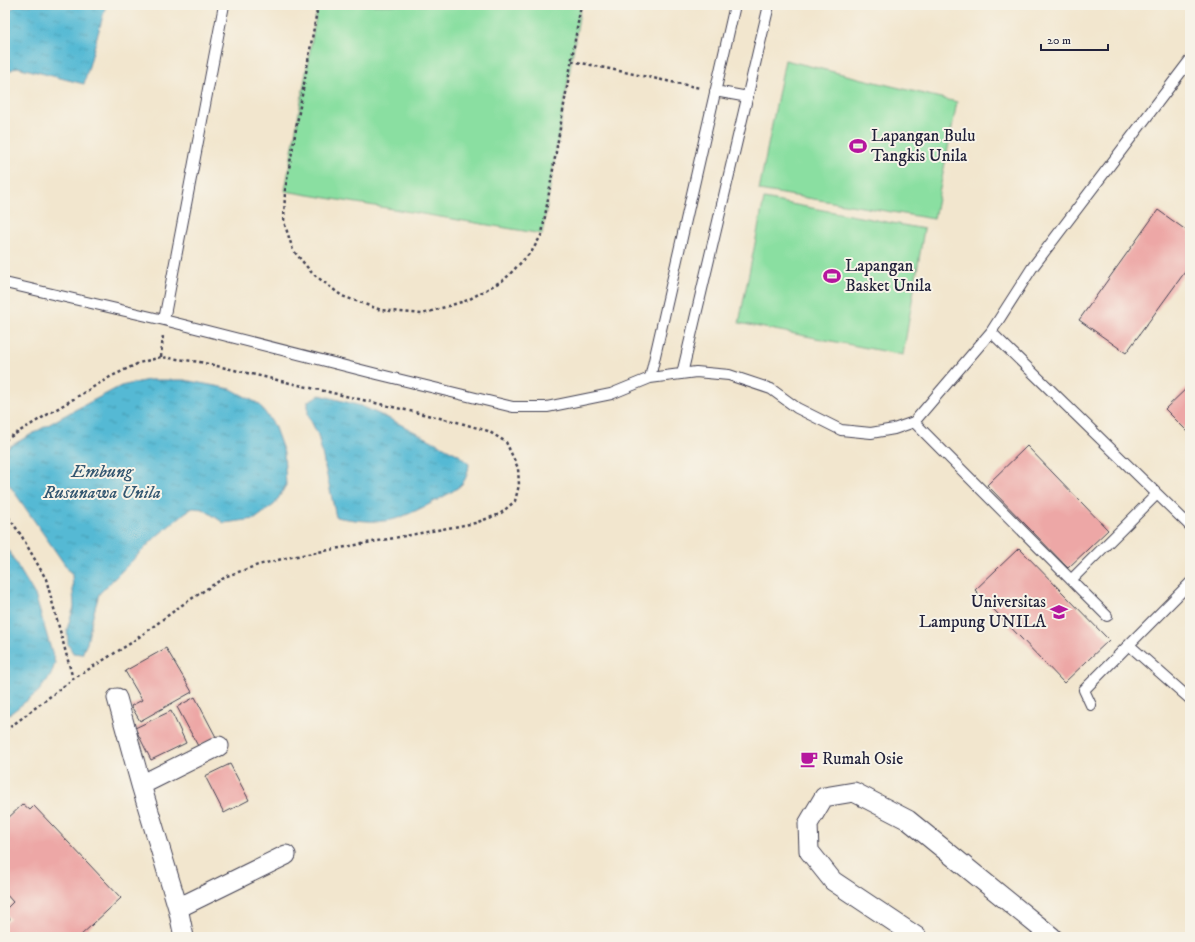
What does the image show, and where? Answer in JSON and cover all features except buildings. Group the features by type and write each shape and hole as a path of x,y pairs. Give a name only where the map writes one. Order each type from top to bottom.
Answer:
{"street":[{"path":"117,698 141,785 178,908 184,937"},
{"path":"141,785 219,746"},
{"path":"917,937 833,881 809,851 808,824 824,797 854,792 908,820 1052,937"},
{"path":"178,908 286,855"}],"lane":[{"path":"164,320 224,5"},
{"path":"650,378 735,5"},
{"path":"682,374 769,5"},
{"path":"5,283 164,320 513,407 547,407 600,396 650,378 696,372 729,375 771,389 797,408 841,430 871,433 894,429 914,422 991,332 1032,268 1190,60"},
{"path":"715,91 748,97"},
{"path":"991,332 1156,495 1190,526"},
{"path":"914,422 1107,616"},
{"path":"1071,580 1156,495"},
{"path":"1091,705 1084,690 1190,584"},
{"path":"1129,645 1190,699"}],"path":[{"path":"318,5 285,191 284,222 293,250 312,273 342,296 381,310 422,314 468,300 504,279 532,251 542,234 581,5"},
{"path":"572,61 715,91"},
{"path":"5,440 110,377 139,363 161,356 200,362 457,422 488,431 506,442 518,468 519,485 514,501 500,514 475,523 286,558 258,564 227,576 182,604 131,643 73,679 5,731"},
{"path":"5,512 22,535 46,579 73,679"}],"green space":[{"path":"318,5 581,5 542,234 285,191"},
{"name":"Lapangan Bulu Tangkis Unila","path":"785,60 957,102 934,219 759,190"},
{"name":"Lapangan Basket Unila","path":"764,199 924,229 903,355 739,323"}],"water":[{"path":"18,5 106,5 84,84 17,67 5,73 5,12"},
{"name":"Embung Rusunawa Unila","path":"148,380 184,380 231,389 259,404 274,425 284,453 286,485 275,504 255,519 224,523 203,509 193,508 186,512 158,535 99,594 87,643 82,654 73,653 68,644 67,629 74,607 72,575 8,483 5,462 7,448 121,386"},
{"path":"320,395 361,406 390,419 459,455 469,464 464,481 457,488 439,499 417,510 391,520 371,521 336,517 318,435 308,415 308,401"},
{"path":"5,545 35,595 55,663 51,675 38,692 11,713 5,715"}],"place":[{"name":"Lapangan Bulu Tangkis Unila","path":"858,146"},
{"name":"Lapangan Basket Unila","path":"832,276"},
{"name":"Universitas Lampung UNILA","path":"1059,612"},
{"name":"Rumah Osie","path":"809,759"}]}
